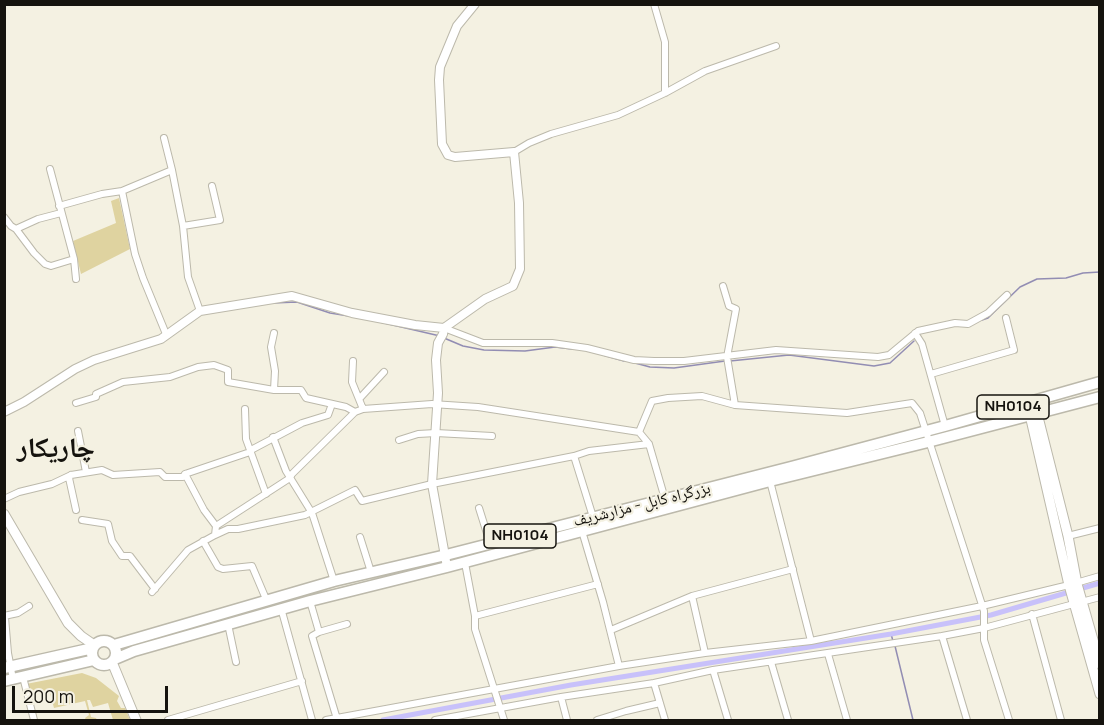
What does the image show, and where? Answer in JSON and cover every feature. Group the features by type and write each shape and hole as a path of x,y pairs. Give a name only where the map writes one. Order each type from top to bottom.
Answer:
{"highway":[{"name":"بزرگراه کابل - مزارشریف","path":"114,645 334,581 946,431 1100,382"},
{"name":"بزرگراه کابل - مزارشریف","path":"946,431 1034,414 1100,397"},
{"name":"بزرگراه کابل - مزارشریف","path":"113,660 134,651 310,601 770,481 927,436"},
{"name":"NH0104","path":"8,668 94,646 102,641 114,645"},
{"path":"113,660 116,652 114,645"},
{"path":"94,646 92,656 94,660"},
{"name":"NH0104","path":"14,679 94,660 105,665 113,660"}],"main road":[{"path":"1034,414 1068,536 1073,585"},
{"path":"1034,414 1100,694"},
{"path":"4,514 68,623 94,646"},
{"path":"1078,602 1100,664"},
{"path":"113,660 136,720"}],"street":[{"path":"475,4 457,26 440,67 442,144 448,155 455,157 514,152 529,142 618,115 705,71 776,46"},
{"path":"654,4 665,42 665,93"},
{"path":"164,138 183,226 188,277 200,311"},
{"path":"447,567 432,484 436,433 438,342 444,331 485,299 513,286 517,278 520,269 519,203 514,152"},
{"path":"50,169 74,259 76,279"},
{"path":"16,229 102,194 122,191 172,170"},
{"path":"183,226 220,220 212,186"},
{"path":"122,191 140,270 166,334"},
{"path":"4,217 45,264 51,266 74,259"},
{"path":"723,286 729,306 736,309 728,360 735,405"},
{"path":"4,412 94,360 160,339 200,311 292,296 352,313 444,331 483,344 552,343 587,348 634,360 684,361 728,360 776,350 878,357 889,355 915,333 955,323 968,324 988,313 1007,295"},
{"path":"931,374 1014,350 1006,318"},
{"path":"274,333 271,347 275,371 274,390"},
{"path":"915,333 922,344 946,431"},
{"path":"353,361 352,382 363,409"},
{"path":"76,403 96,397 96,393 123,382 170,377 198,367 214,365 228,370 228,382 274,390 301,390 306,398 355,412"},
{"path":"360,398 384,372"},
{"path":"639,432 652,401 668,398 702,396 735,405 848,413 912,402 920,413 983,608 984,640 1009,720"},
{"path":"4,499 19,492 52,484 71,475 102,470 113,475 160,472 165,477 183,477 185,474 251,451 302,423 328,415 332,404"},
{"path":"216,526 290,478 355,412 363,409 437,405 478,407 639,432 649,444 665,499"},
{"path":"244,409 246,439 266,494"},
{"path":"78,431 86,472"},
{"path":"399,440 418,434 436,433 492,436"},
{"path":"273,437 290,478 312,513 334,581"},
{"path":"82,520 108,524 112,541 122,556 130,556 154,591 188,550 215,535 228,529 312,513 356,490 362,501 589,451 649,444"},
{"path":"574,456 593,517"},
{"path":"185,474 204,510 216,526 215,535"},
{"path":"71,475 69,478 76,510"},
{"path":"770,481 812,641"},
{"path":"479,508 490,543"},
{"path":"1068,536 1100,528"},
{"path":"582,531 611,630 619,666"},
{"path":"360,537 371,572"},
{"path":"203,541 218,567 222,569 252,567 266,599"},
{"path":"465,562 475,616 475,629 504,720"},
{"path":"611,630 692,596 793,569"},
{"path":"435,720 496,699 619,666 705,653 812,641 983,608 1100,576"},
{"path":"475,616 598,584"},
{"path":"278,596 312,720"},
{"path":"692,596 705,653"},
{"path":"326,720 496,699 561,697 654,683 713,670 942,636 1100,597"},
{"path":"310,601 319,632"},
{"path":"29,606 26,610 5,616 8,668 34,720"},
{"path":"1032,614 1061,720"},
{"path":"228,624 236,662"},
{"path":"337,719 312,639 313,634 347,624"},
{"path":"942,636 966,720"},
{"path":"828,654 847,720"},
{"path":"771,662 788,720"},
{"path":"713,670 728,720"},
{"path":"168,720 302,681"},
{"path":"654,683 665,720"},
{"path":"561,697 567,720"},
{"path":"597,720 660,703"}],"shaded area":[{"path":"119,198 130,249 81,274 73,241 116,223 111,201"},
{"path":"82,673 96,678 119,696 117,701 121,708 125,708 130,720 113,720 108,703 93,707 90,700 87,700 91,717 97,720 86,720 85,718 89,715 85,701 54,708 49,690 36,692 26,684"}],"waterway":[{"path":"982,320 988,318 1020,287 1037,279 1066,278 1083,273 1100,272"},
{"path":"272,303 297,302 330,313 349,316"},
{"path":"380,322 440,336"},
{"path":"444,338 463,346 484,350 525,351 555,347 572,349"},
{"path":"730,361 789,355 874,366 890,363 914,341"},
{"path":"603,355 624,361"},
{"path":"635,363 650,367 674,368 725,361"},
{"path":"383,720 571,685 891,634 991,615 1100,583"},
{"path":"891,634 893,641"},
{"path":"895,646 913,720"}],"district":[{"name":"چاریکار","path":"56,449"}]}
